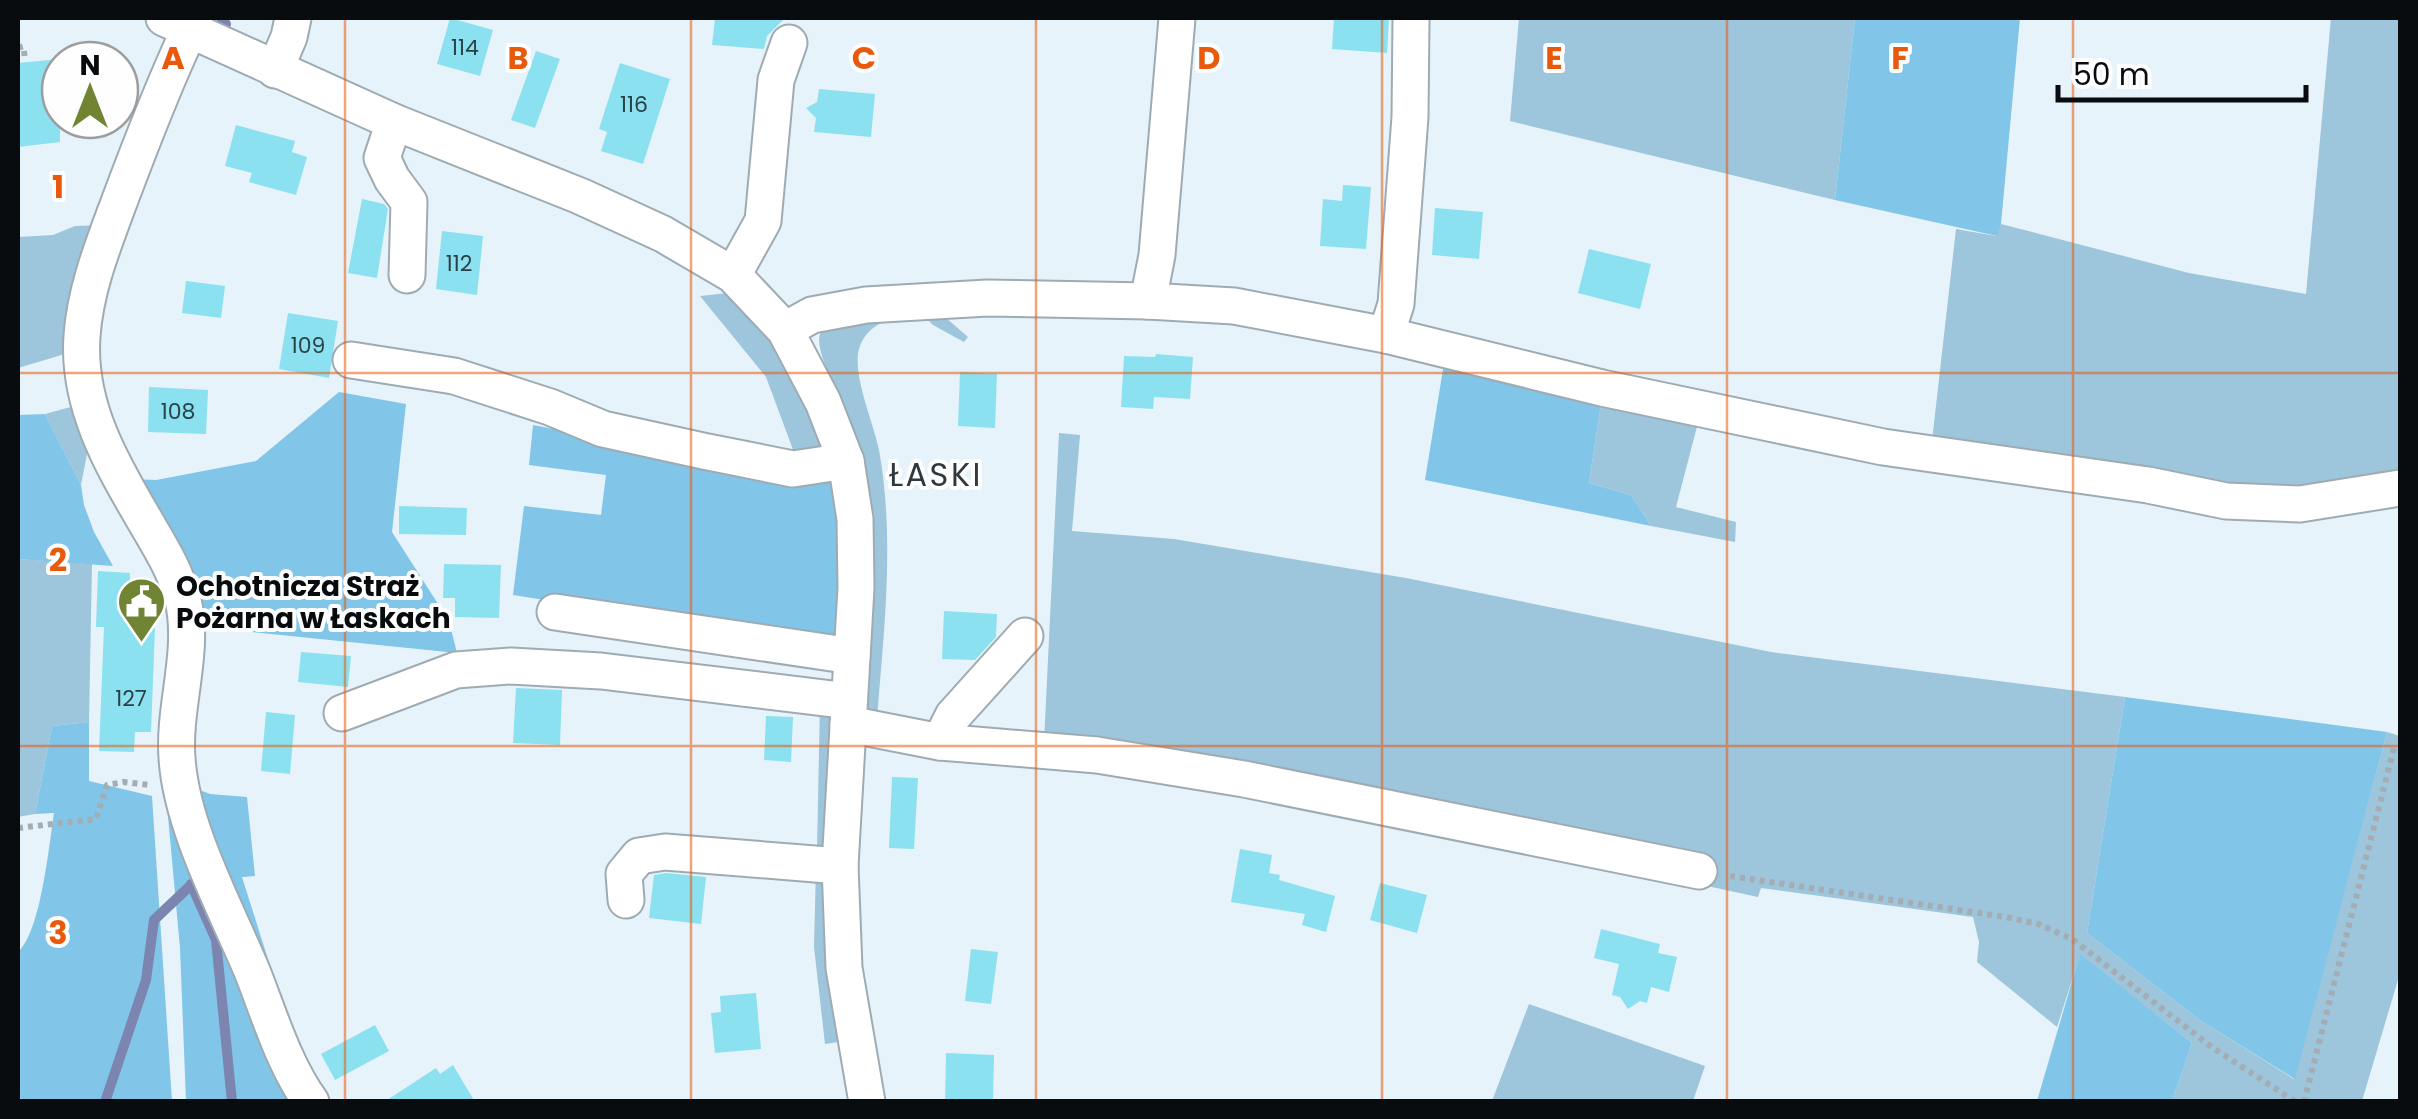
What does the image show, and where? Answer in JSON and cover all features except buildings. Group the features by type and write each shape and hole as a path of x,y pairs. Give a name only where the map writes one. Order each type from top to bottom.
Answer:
{"street":[{"path":"275,70 292,18"},
{"path":"1148,301 1157,255 1178,18"},
{"path":"1386,335 1396,304 1410,117 1411,20"},
{"path":"312,1102 301,1087 184,801 168,772 186,630 184,603 165,555 108,459 88,398 82,338 94,274 154,106 177,24 394,122 663,234 732,275 784,330 823,402 846,461 855,536 856,588 840,866 844,968 867,1102"},
{"path":"732,275 763,220 776,80 789,43"},
{"path":"394,122 382,158 410,202 407,275"},
{"path":"784,330 812,315 866,305 987,298 1234,306 1386,335 1602,388 1883,447 2148,485 2226,501 2300,504 2400,488"},
{"path":"351,360 454,376 550,406 604,428 704,451 794,469 846,461"},
{"path":"555,612 852,656"},
{"path":"940,742 953,716 1025,636"},
{"path":"342,713 456,670 511,666 601,671 848,713 940,742 1098,755 1244,779 1699,871"},
{"path":"626,900 624,874 639,856 665,852 840,866"}],"path":[{"path":"2304,1102 2395,744"},
{"path":"18,828 96,820 107,785 168,772"},
{"path":"1699,871 2038,924 2072,938 2097,955 2213,1048 2296,1102"}],"shaded area":[{"path":"1519,18 1855,18 1835,200 1510,121"},
{"path":"1855,18 2020,18 1997,236 1835,200"},
{"path":"2331,18 2400,18 2400,475 2293,494 2097,459 2094,466 1932,441 1956,229 1996,236 2001,224 2189,273 2306,294"},
{"path":"104,225 75,351 18,368 18,237 53,235 75,226"},
{"path":"728,293 785,365 824,447 795,455 766,377 700,296"},
{"path":"922,309 938,311 968,337 964,342 924,316 896,318 871,330 858,356 860,383 879,450 886,517 887,584 877,718 867,714 866,703 871,554 864,481 856,445 819,339 828,325 839,319"},
{"path":"1445,357 1602,398 1589,483 1631,495 1651,526 1425,480"},
{"path":"339,392 406,404 392,532 449,621 457,653 203,627 132,479 156,480 256,461"},
{"path":"1602,398 1699,419 1676,507 1736,522 1735,542 1651,526 1631,495 1589,483"},
{"path":"78,405 88,449 81,485 45,414"},
{"path":"45,414 81,485 94,532 113,566 18,559 18,415"},
{"path":"533,425 834,483 838,494 839,627 834,636 802,640 513,595 524,506 601,515 606,475 529,465"},
{"path":"1059,433 1080,435 1072,531 1174,539 1406,578 1771,652 2125,697 2087,933 2201,1021 2294,1079 2387,732 2400,736 2400,973 2362,1101 2172,1101 2192,1043 2080,955 2057,1027 1977,962 1979,942 1973,917 1761,888 1758,897 1044,742"},
{"path":"18,559 92,564 89,722 52,726 35,814 18,817"},
{"path":"2125,697 2387,732 2295,1079 2201,1021 2087,933"},
{"path":"820,703 835,704 824,850 817,852"},
{"path":"89,722 89,781 152,796 172,1101 28,1102 18,1097 18,952 26,942 38,908 54,813 35,814 52,726"},
{"path":"197,789 247,797 255,876 242,877 304,1073 327,1101 186,1101 180,948 167,805"},
{"path":"816,868 827,870 838,1042 825,1044 814,947"},
{"path":"2080,954 2192,1043 2172,1101 2037,1101"},
{"path":"1529,1004 1705,1066 1693,1101 1492,1101"}],"waterway":[{"path":"221,18 226,24"},
{"path":"191,884 216,940 232,1102"},
{"path":"105,1102 146,980 154,920 191,885"}],"place":[{"name":"Ochotnicza Straż Pożarna w Łaskach","path":"141,644"}],"district":[{"name":"ŁASKI","path":"936,475"}]}
